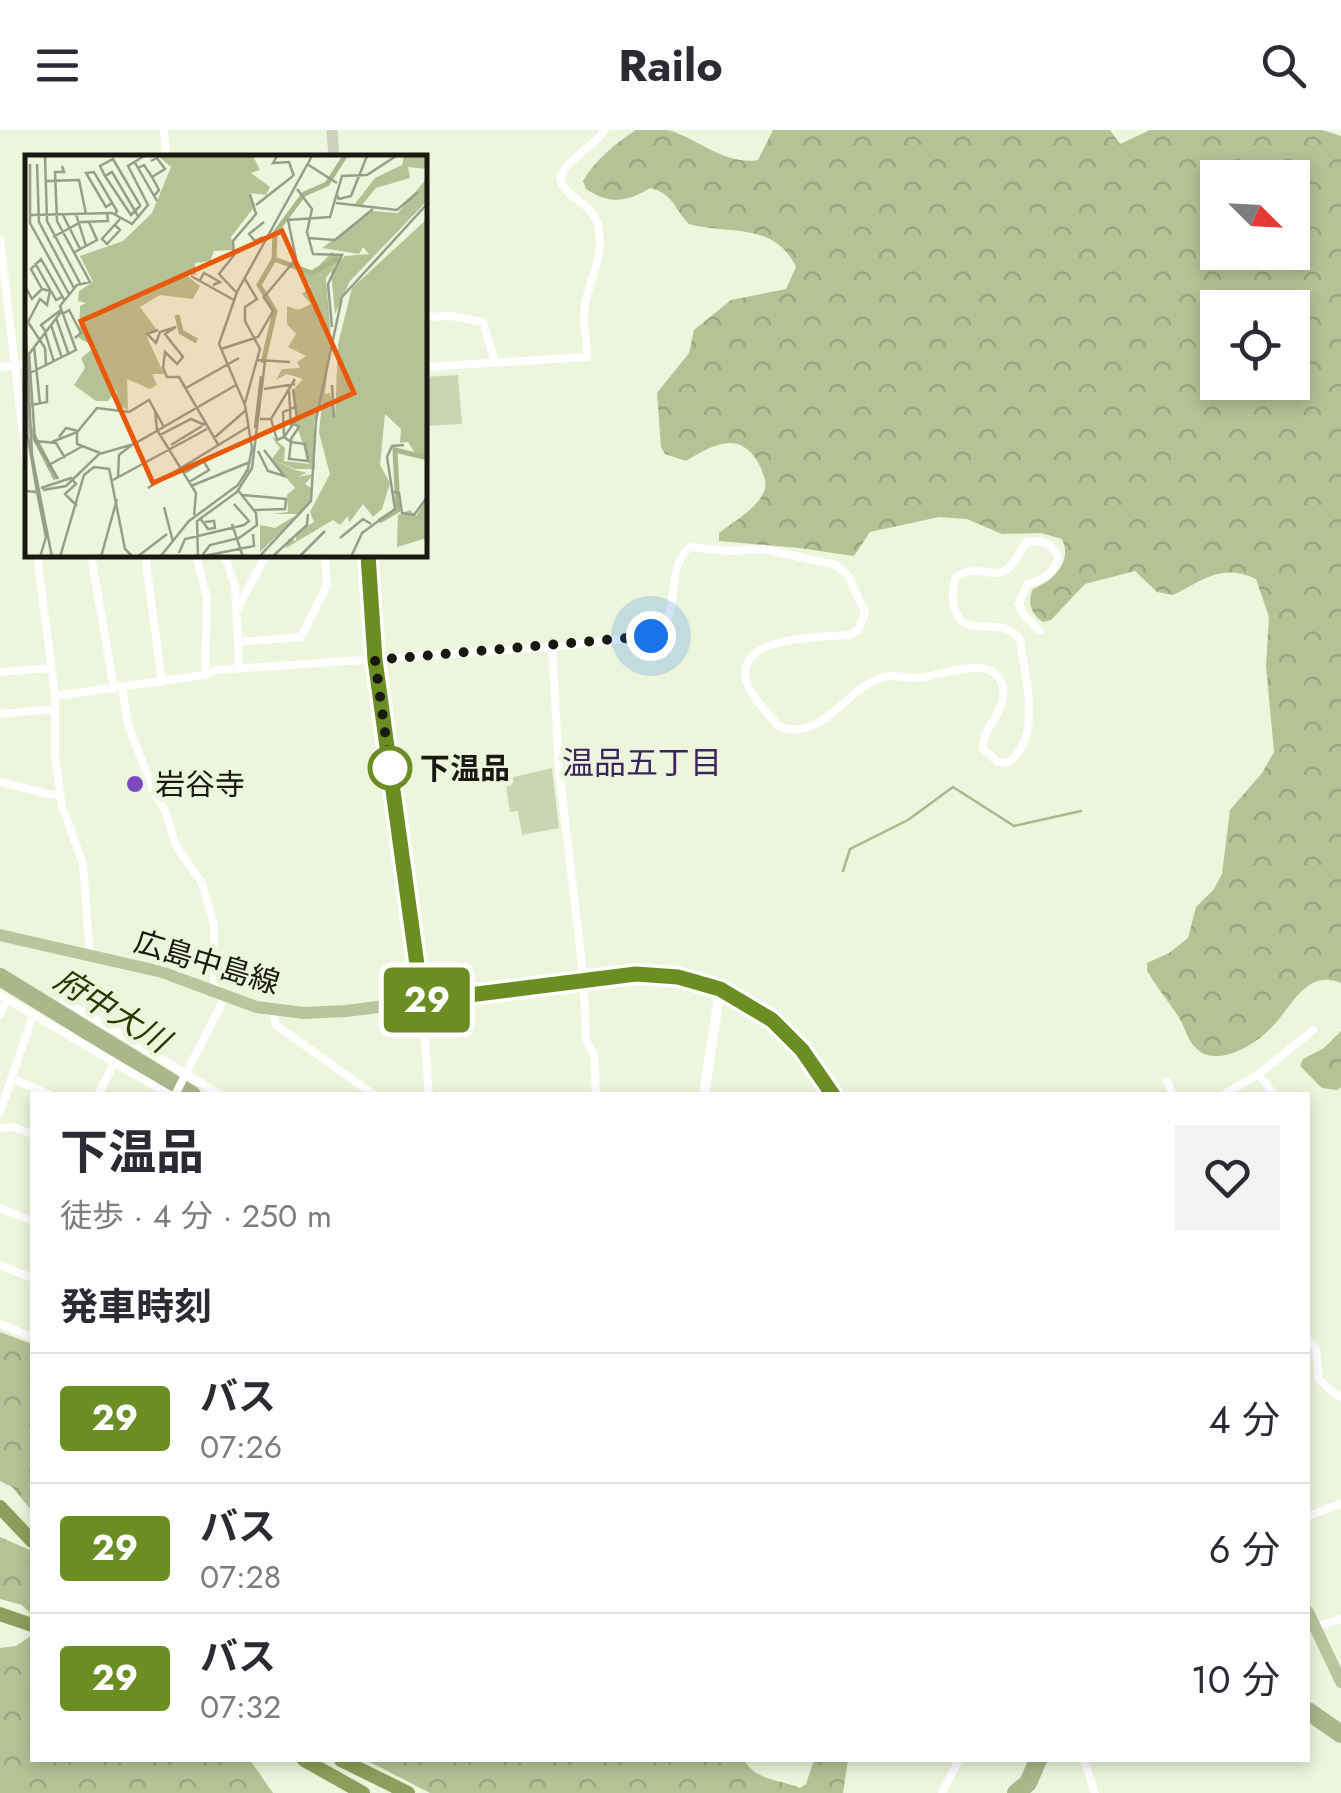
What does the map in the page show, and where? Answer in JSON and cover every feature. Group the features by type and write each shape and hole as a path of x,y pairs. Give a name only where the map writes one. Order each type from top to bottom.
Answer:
{"highway":[{"path":"0,1507 30,1539"},
{"path":"0,1614 30,1624"},
{"path":"303,1762 352,1793"},
{"path":"304,1762 362,1793"},
{"path":"335,1762 390,1793"},
{"path":"344,1762 408,1793"}],"main road":[{"path":"332,130 334,155"},
{"path":"368,558 375,660 422,1001"},
{"name":"広島中島線","path":"0,935 162,972 225,997 272,1010 324,1013 658,974 720,989 756,1008 788,1034 831,1092"},
{"path":"1310,1617 1341,1682"}],"street":[{"path":"164,130 166,155"},
{"path":"428,367 587,357 583,312 598,262 599,228 589,207 566,191 560,178 572,159 592,146 605,130"},
{"path":"0,240 25,453"},
{"path":"428,317 451,316 483,322 495,362"},
{"path":"0,366 25,364"},
{"path":"55,696 162,682 217,670 552,647 651,636 668,621 676,562 690,547 763,550 836,565 848,575 865,612 858,629 850,634 775,642 751,659 748,686 778,726 812,726 824,721 874,680 890,675 918,678 988,669 1001,678 1004,691 1001,706 982,737 983,749 1006,764 1019,755 1030,708 1020,640 1015,632 1004,628 965,625 959,621 952,586 956,577 976,569 1002,572 1010,568 1028,542 1048,544 1058,558 1054,569 1045,580 1027,584 1019,604 1022,614 1040,631"},
{"path":"37,558 55,696 55,757 60,794 83,864 90,954"},
{"path":"92,558 128,724 176,846 202,883 214,925 211,990"},
{"path":"145,558 162,682"},
{"path":"197,558 207,599 204,675"},
{"path":"226,558 235,587 240,668"},
{"path":"236,612 264,558"},
{"path":"238,642 301,637 327,586 324,558"},
{"path":"552,647 586,1041 594,1054 596,1092"},
{"path":"0,672 51,668"},
{"path":"0,714 55,709"},
{"path":"0,782 60,794"},
{"path":"704,1092 720,989"},
{"path":"0,1015 4,997 167,1092"},
{"path":"174,1092 225,997"},
{"path":"64,1000 215,1092"},
{"path":"422,1001 429,1092"},
{"path":"272,1010 276,1025 370,1092"},
{"path":"0,1112 33,1015"},
{"path":"1229,1092 1260,1074 1313,1030"},
{"path":"100,1092 114,1063"},
{"path":"1260,1074 1272,1092"},
{"path":"12,1078 43,1092"},
{"path":"1167,1080 1171,1092"},
{"path":"0,1128 30,1133"},
{"path":"0,1208 30,1220"},
{"path":"0,1266 30,1277"},
{"path":"0,1324 30,1336"},
{"path":"1310,1342 1316,1348 1319,1380 1341,1398"},
{"path":"1310,1515 1341,1504"},
{"path":"1314,1627 1341,1619"},
{"path":"942,1793 958,1762"},
{"path":"1085,1762 1096,1793"}],"green space":[{"path":"636,130 668,130 746,161 758,160 773,130 1110,130 1120,144 1150,130 1322,130 1341,136 1341,983 1329,980 1309,985 1256,1041 1236,1052 1215,1056 1194,1046 1147,971 1147,963 1188,938 1196,907 1222,874 1230,810 1262,773 1274,752 1266,666 1269,617 1256,579 1223,573 1173,595 1157,592 1135,571 1085,584 1051,620 1043,622 1031,607 1031,594 1059,570 1065,547 1062,539 1041,533 1002,534 967,519 939,517 870,532 854,556 719,541 719,533 762,496 765,483 760,466 753,454 736,444 717,445 686,461 665,454 661,447 657,393 689,353 694,330 731,300 786,289 796,267 787,252 763,236 689,224 658,190 650,188 618,200 586,189 583,181 606,152"},
{"path":"458,375 462,424 428,426 428,377"},
{"path":"552,768 559,828 522,835 518,811 510,812 505,779"},
{"path":"1341,1031 1341,1087 1322,1088 1300,1066 1303,1059 1324,1048"},
{"path":"0,1332 30,1343 30,1509 12,1487 0,1481"},
{"path":"0,1537 30,1550 30,1613 22,1605 0,1599"},
{"path":"30,1636 30,1762 251,1762 273,1793 0,1793 0,1648 16,1646"},
{"path":"370,1762 745,1762 761,1776 800,1788 806,1784 813,1762 848,1762 843,1793 430,1793"}],"waterway":[{"path":"843,871 850,849 908,820 953,787 1014,826 1081,811"},
{"name":"府中大川","path":"0,977 187,1092"},
{"name":"府中大川","path":"1310,1712 1341,1734"},
{"path":"1016,1793 1028,1783 1037,1762"}],"bus line":[{"name":"29","path":"368,558 375,660 422,1001 636,974 678,977 720,989 772,1020 802,1050 831,1092"}],"place":[{"name":"下温品","path":"390,768"},
{"name":"岩谷寺","path":"135,784"}],"district":[{"name":"温品五丁目","path":"642,763"}],"route":[{"path":"390,768 375,660 651,636"}]}
